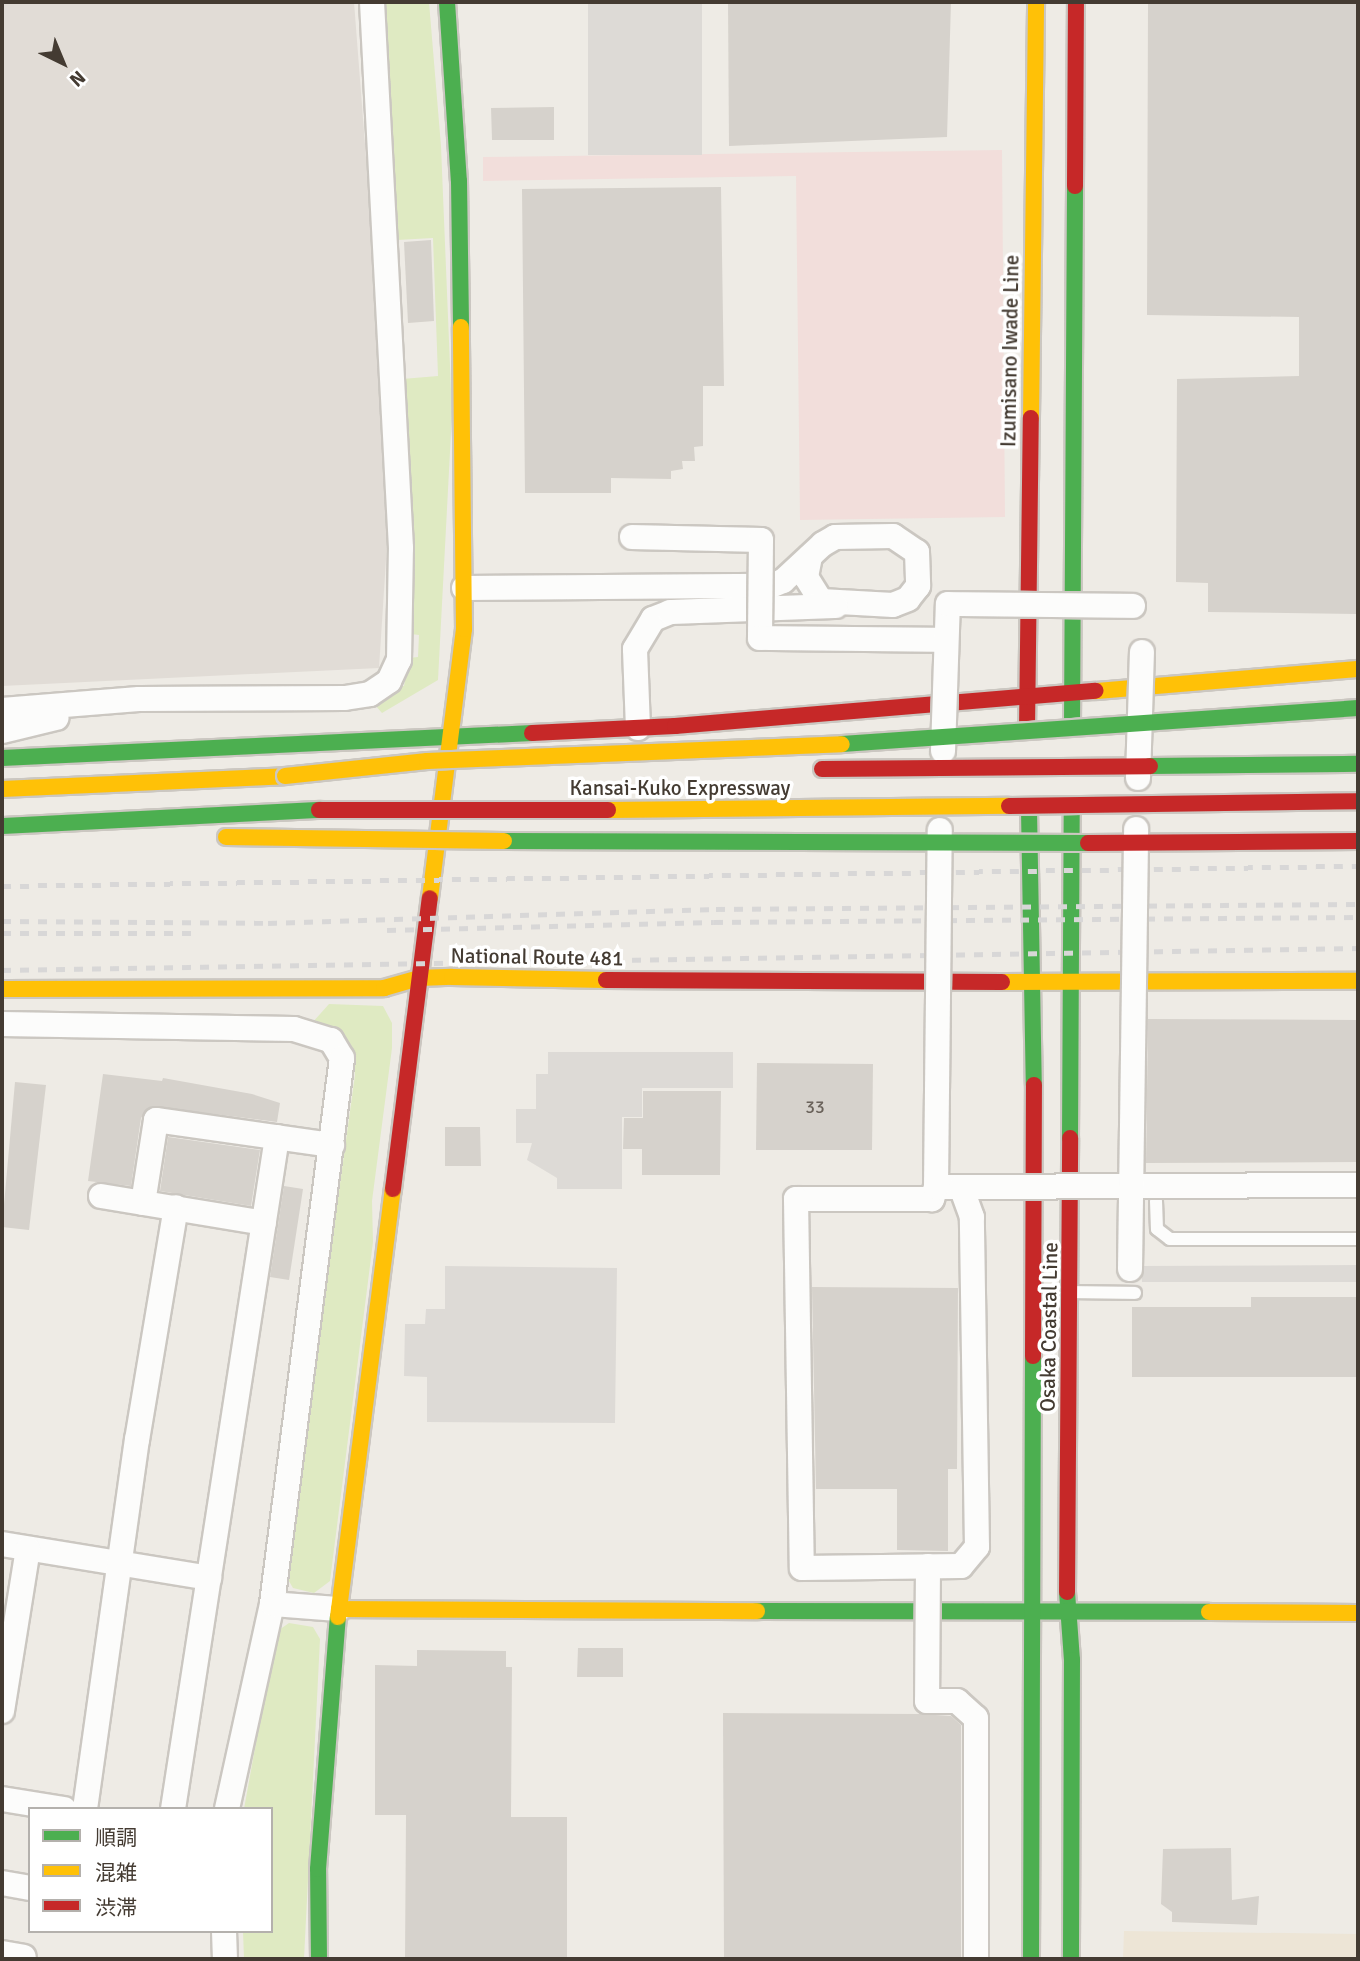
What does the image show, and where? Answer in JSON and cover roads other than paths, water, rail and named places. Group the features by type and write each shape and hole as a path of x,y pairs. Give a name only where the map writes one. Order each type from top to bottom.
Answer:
{"main road":[{"path":"318,1959 318,1869 339,1609 450,739 464,588 460,181 447,2"},
{"name":"Izumisano Iwade Line","path":"1026,700 1036,2"},
{"path":"1071,694 1076,2"},
{"path":"2,758 638,729 1026,700 1215,678 1358,669"},
{"name":"Osaka Coastal Line","path":"1071,694 1073,981 1067,1614 1072,1660 1071,1959"},
{"name":"Osaka Coastal Line","path":"1026,700 1034,981 1031,1959"},
{"path":"285,776 427,761 778,748 1358,708"},
{"name":"Kansai-Kuko Expressway","path":"807,769 1358,764"},
{"name":"Kansai-Kuko Expressway","path":"2,789 285,776 614,771"},
{"name":"Kansai-Kuko Expressway","path":"2,826 351,808 703,811 1358,801"},
{"path":"104,822 204,836 784,845 1358,841"},
{"name":"National Route 481","path":"2,989 384,988 419,978 1358,981"},
{"path":"339,1609 1067,1614 1358,1613"}],"street":[{"path":"2,710 139,699 370,694 389,681 400,660 401,548 372,2"},
{"path":"464,588 771,586 835,537 893,536 917,552 918,586 908,599 893,605 670,612 653,619 635,649 638,729"},
{"path":"632,537 761,540 760,638 946,640"},
{"path":"810,556 806,577 812,591 821,601 840,606"},
{"path":"961,1187 972,1217 977,1547 961,1566 802,1568 796,1199 932,1199 936,1187 935,1015 948,604 1133,606"},
{"path":"1129,1269 1132,1185 1132,945 1142,652"},
{"path":"2,731 139,699"},
{"path":"64,1023 251,988"},
{"path":"2,1024 294,1029 331,1040 342,1058 272,1604 227,1807"},
{"path":"144,1203 156,1120 332,1145"},
{"path":"173,1807 277,1137"},
{"path":"936,1187 1358,1185"},
{"path":"101,1196 264,1223"},
{"path":"85,1807 122,1566 137,1440 176,1208"},
{"path":"2,1544 122,1566 209,1578"},
{"path":"2,1711 28,1549"},
{"path":"928,1566 927,1701 957,1700 976,1718 976,1959"},
{"path":"272,1604 339,1609"},
{"path":"2,1799 52,1807"},
{"path":"2,1883 28,1888"},
{"path":"224,1933 225,1959"}],"lane":[{"path":"1156,1202 1157,1229 1170,1239 1358,1239"},
{"path":"1070,1292 1135,1293"}],"railway":[{"path":"2,886 1358,866"},
{"path":"2,921 268,923 716,909 1358,904"},
{"path":"387,930 714,922 1358,917"},
{"path":"2,933 198,933"},
{"path":"2,970 1358,948"}]}
